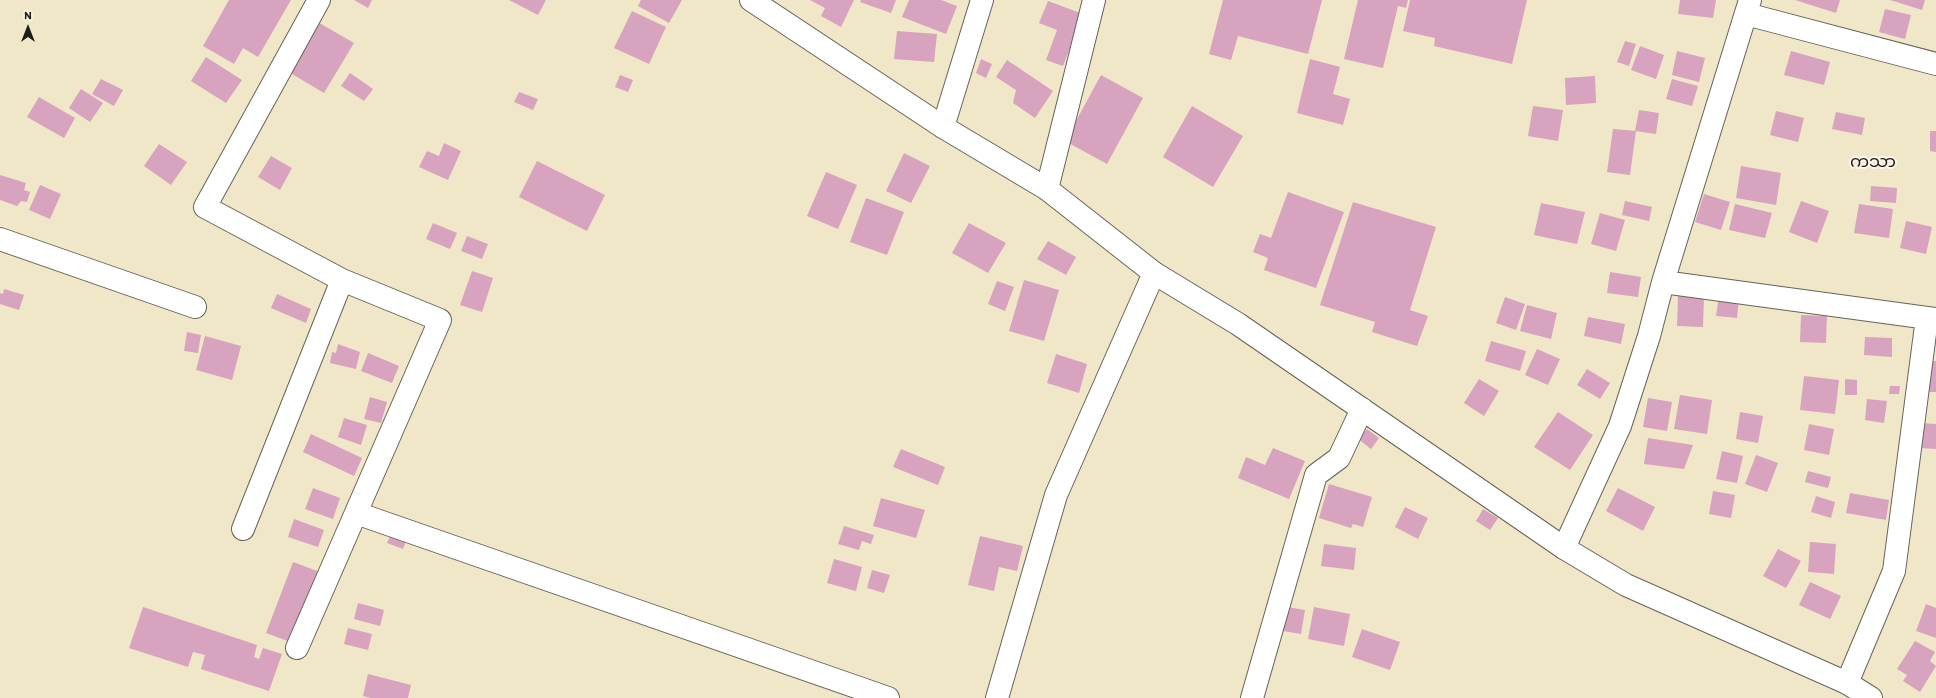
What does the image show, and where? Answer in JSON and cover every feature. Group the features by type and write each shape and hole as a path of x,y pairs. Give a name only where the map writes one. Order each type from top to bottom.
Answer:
{"street":[{"path":"297,648 440,320 342,280 205,207 319,0"},
{"path":"752,0 942,127 1047,189 1154,273 1238,324 1564,548 1626,585 1847,683 1871,698"},
{"path":"942,127 982,0"},
{"path":"1047,189 1094,0"},
{"path":"1564,548 1620,426 1649,336 1663,282 1748,7 1936,64"},
{"path":"0,239 195,307"},
{"path":"997,698 1056,495 1154,273"},
{"path":"244,529 342,280"},
{"path":"1663,282 1932,318 1894,571 1847,683"},
{"path":"1252,698 1316,475 1339,458 1362,410"},
{"path":"356,513 888,698"}],"building":[{"path":"229,0 291,0 258,57 243,48 234,64 203,46"},
{"path":"354,0 372,0 368,8"},
{"path":"509,0 546,0 538,15"},
{"path":"641,0 682,0 669,23 638,6"},
{"path":"810,0 854,0 841,27 821,16 825,8"},
{"path":"861,0 896,0 891,13 860,2"},
{"path":"909,0 941,0 957,6 946,34 902,17"},
{"path":"1223,0 1322,0 1308,54 1238,36 1231,60 1209,54"},
{"path":"1358,0 1408,0 1406,8 1398,6 1383,68 1344,59"},
{"path":"1410,0 1527,0 1512,64 1434,46 1435,38 1403,31"},
{"path":"1680,0 1716,0 1713,18 1678,14"},
{"path":"1795,0 1840,0 1836,13"},
{"path":"1890,0 1925,0 1922,10"},
{"path":"1048,1 1083,14 1063,66 1046,60 1057,30 1039,23"},
{"path":"1885,9 1911,15 1905,39 1879,32"},
{"path":"632,11 666,27 649,64 614,48"},
{"path":"316,21 354,43 324,93 287,71"},
{"path":"897,31 937,34 934,62 894,59"},
{"path":"1625,41 1636,44 1629,66 1617,62"},
{"path":"1640,46 1664,55 1656,79 1631,70"},
{"path":"1677,51 1705,58 1699,82 1672,75"},
{"path":"1791,51 1830,62 1824,85 1784,75"},
{"path":"206,57 242,80 226,103 191,81"},
{"path":"981,59 992,64 986,78 976,73"},
{"path":"1310,59 1340,67 1333,94 1350,99 1343,125 1297,113"},
{"path":"1007,60 1053,91 1035,118 1013,103 1016,90 996,77"},
{"path":"350,73 373,89 364,101 341,86"},
{"path":"620,75 633,80 628,92 615,87"},
{"path":"1101,75 1143,98 1107,164 1065,141"},
{"path":"1595,76 1596,103 1566,105 1565,78"},
{"path":"101,79 123,90 114,106 92,94"},
{"path":"1672,79 1698,86 1692,106 1666,99"},
{"path":"81,89 103,103 90,122 69,108"},
{"path":"519,92 538,99 533,110 514,102"},
{"path":"39,97 75,118 64,138 27,117"},
{"path":"1192,106 1243,136 1213,187 1163,157"},
{"path":"1533,106 1563,110 1558,141 1528,136"},
{"path":"1639,110 1659,113 1656,134 1635,131"},
{"path":"1776,111 1804,118 1798,142 1770,135"},
{"path":"1836,112 1865,118 1862,135 1832,129"},
{"path":"1613,129 1636,131 1630,175 1607,172"},
{"path":"1930,131 1936,131 1936,152 1930,151"},
{"path":"444,143 461,151 448,180 419,167 427,151 439,156"},
{"path":"159,144 187,162 171,185 144,166"},
{"path":"904,153 930,166 911,203 886,191"},
{"path":"271,156 292,168 280,190 258,177"},
{"path":"537,161 605,195 587,231 519,197"},
{"path":"1741,166 1781,173 1776,205 1736,198"},
{"path":"826,172 857,185 838,229 807,216"},
{"path":"0,175 26,183 24,190 30,192 27,202 21,201 17,206 0,200"},
{"path":"40,185 61,194 50,219 29,210"},
{"path":"1871,186 1897,188 1896,203 1870,201"},
{"path":"1288,192 1344,212 1316,288 1264,270 1268,258 1253,252 1260,234 1271,238"},
{"path":"1704,194 1730,202 1721,230 1695,222"},
{"path":"866,198 904,212 887,255 850,242"},
{"path":"1625,201 1652,207 1649,221 1622,215"},
{"path":"1801,201 1829,211 1817,243 1789,232"},
{"path":"1353,202 1436,227 1410,310 1428,316 1417,346 1372,332 1375,322 1320,305"},
{"path":"1541,203 1585,212 1577,244 1534,235"},
{"path":"1735,204 1772,213 1765,238 1729,230"},
{"path":"1859,204 1893,209 1889,238 1854,233"},
{"path":"1600,213 1625,220 1616,251 1591,244"},
{"path":"1906,221 1932,227 1926,254 1900,248"},
{"path":"433,223 457,233 450,249 426,239"},
{"path":"969,223 1006,243 988,273 952,253"},
{"path":"467,236 488,244 482,259 461,251"},
{"path":"1048,241 1076,257 1066,275 1037,259"},
{"path":"472,271 493,278 482,312 460,305"},
{"path":"1610,272 1641,277 1638,297 1607,293"},
{"path":"1024,280 1059,290 1044,341 1009,331"},
{"path":"997,281 1014,287 1005,311 988,304"},
{"path":"4,289 24,295 19,310 0,304 0,293 3,294"},
{"path":"277,294 311,309 306,323 271,308"},
{"path":"1678,295 1704,296 1703,327 1677,326"},
{"path":"1719,295 1739,297 1737,318 1716,316"},
{"path":"1505,297 1525,304 1516,330 1496,323"},
{"path":"1527,305 1557,313 1551,339 1520,331"},
{"path":"1801,315 1827,316 1826,343 1800,342"},
{"path":"1588,317 1625,324 1621,344 1584,336"},
{"path":"187,332 201,335 198,353 184,351"},
{"path":"205,336 241,346 232,380 196,370"},
{"path":"1865,337 1892,338 1892,357 1864,355"},
{"path":"1491,341 1526,351 1520,371 1485,361"},
{"path":"338,344 360,352 356,369 330,363 332,352 336,353"},
{"path":"1537,349 1560,359 1548,385 1525,375"},
{"path":"368,353 399,366 392,383 361,371"},
{"path":"1056,354 1087,364 1079,393 1047,383"},
{"path":"1926,361 1936,361 1936,392 1925,392"},
{"path":"1587,369 1610,383 1600,399 1577,385"},
{"path":"1804,376 1839,380 1835,414 1800,410"},
{"path":"1479,379 1499,391 1484,416 1464,403"},
{"path":"1845,379 1857,380 1857,395 1845,395"},
{"path":"1890,386 1900,386 1899,394 1889,394"},
{"path":"1680,395 1712,400 1707,434 1674,429"},
{"path":"370,397 387,402 381,423 364,419"},
{"path":"1648,398 1672,402 1667,431 1643,427"},
{"path":"1867,399 1887,401 1884,423 1865,420"},
{"path":"1558,412 1593,435 1570,470 1534,447"},
{"path":"1740,412 1763,416 1758,443 1736,439"},
{"path":"344,418 367,425 361,445 338,437"},
{"path":"1920,423 1936,424 1936,449 1919,448"},
{"path":"1809,424 1834,429 1829,455 1804,450"},
{"path":"1367,429 1379,438 1371,449 1358,439"},
{"path":"311,434 362,458 354,476 303,452"},
{"path":"1648,438 1693,445 1684,469 1644,464"},
{"path":"1273,448 1305,461 1289,499 1238,478 1246,457 1265,465"},
{"path":"901,449 945,467 938,485 893,467"},
{"path":"1722,451 1743,456 1737,483 1716,479"},
{"path":"1756,455 1778,463 1767,492 1745,484"},
{"path":"1808,471 1831,477 1828,488 1805,482"},
{"path":"1329,484 1372,497 1363,527 1353,524 1351,528 1319,518"},
{"path":"313,488 340,498 333,519 305,509"},
{"path":"1618,488 1655,507 1643,531 1606,511"},
{"path":"1713,491 1735,495 1731,518 1709,514"},
{"path":"1850,493 1889,500 1886,520 1846,513"},
{"path":"1816,496 1835,502 1831,518 1811,512"},
{"path":"881,498 925,510 916,538 873,526"},
{"path":"1405,507 1428,518 1418,539 1395,527"},
{"path":"1483,509 1498,518 1490,530 1476,521"},
{"path":"294,519 324,530 318,547 288,537"},
{"path":"844,526 874,535 871,544 862,541 859,550 838,544"},
{"path":"392,531 408,536 403,549 387,543"},
{"path":"980,536 1023,546 1017,571 999,567 994,591 968,585"},
{"path":"1810,542 1836,544 1834,574 1808,572"},
{"path":"1324,544 1356,548 1354,570 1321,566"},
{"path":"1778,549 1801,561 1786,588 1763,576"},
{"path":"834,559 862,567 856,591 827,583"},
{"path":"293,562 320,572 293,643 266,633"},
{"path":"872,570 890,575 884,593 867,588"},
{"path":"1810,582 1841,596 1830,619 1799,605"},
{"path":"358,603 384,610 380,626 354,619"},
{"path":"1926,604 1936,608 1936,638 1916,631"},
{"path":"143,607 257,645 254,657 259,659 263,648 282,654 269,691 201,669 205,655 193,652 188,667 129,648"},
{"path":"1287,607 1305,610 1301,634 1283,631"},
{"path":"1314,607 1350,614 1344,646 1308,639"},
{"path":"348,628 372,634 368,650 344,644"},
{"path":"1362,629 1400,642 1390,670 1352,657"},
{"path":"1915,641 1935,652 1930,661 1936,666 1920,692 1903,681 1907,675 1897,669"},
{"path":"368,674 411,685 408,698 371,698 363,696"}],"district":[{"name":"ကသာ","path":"1873,163"}]}
